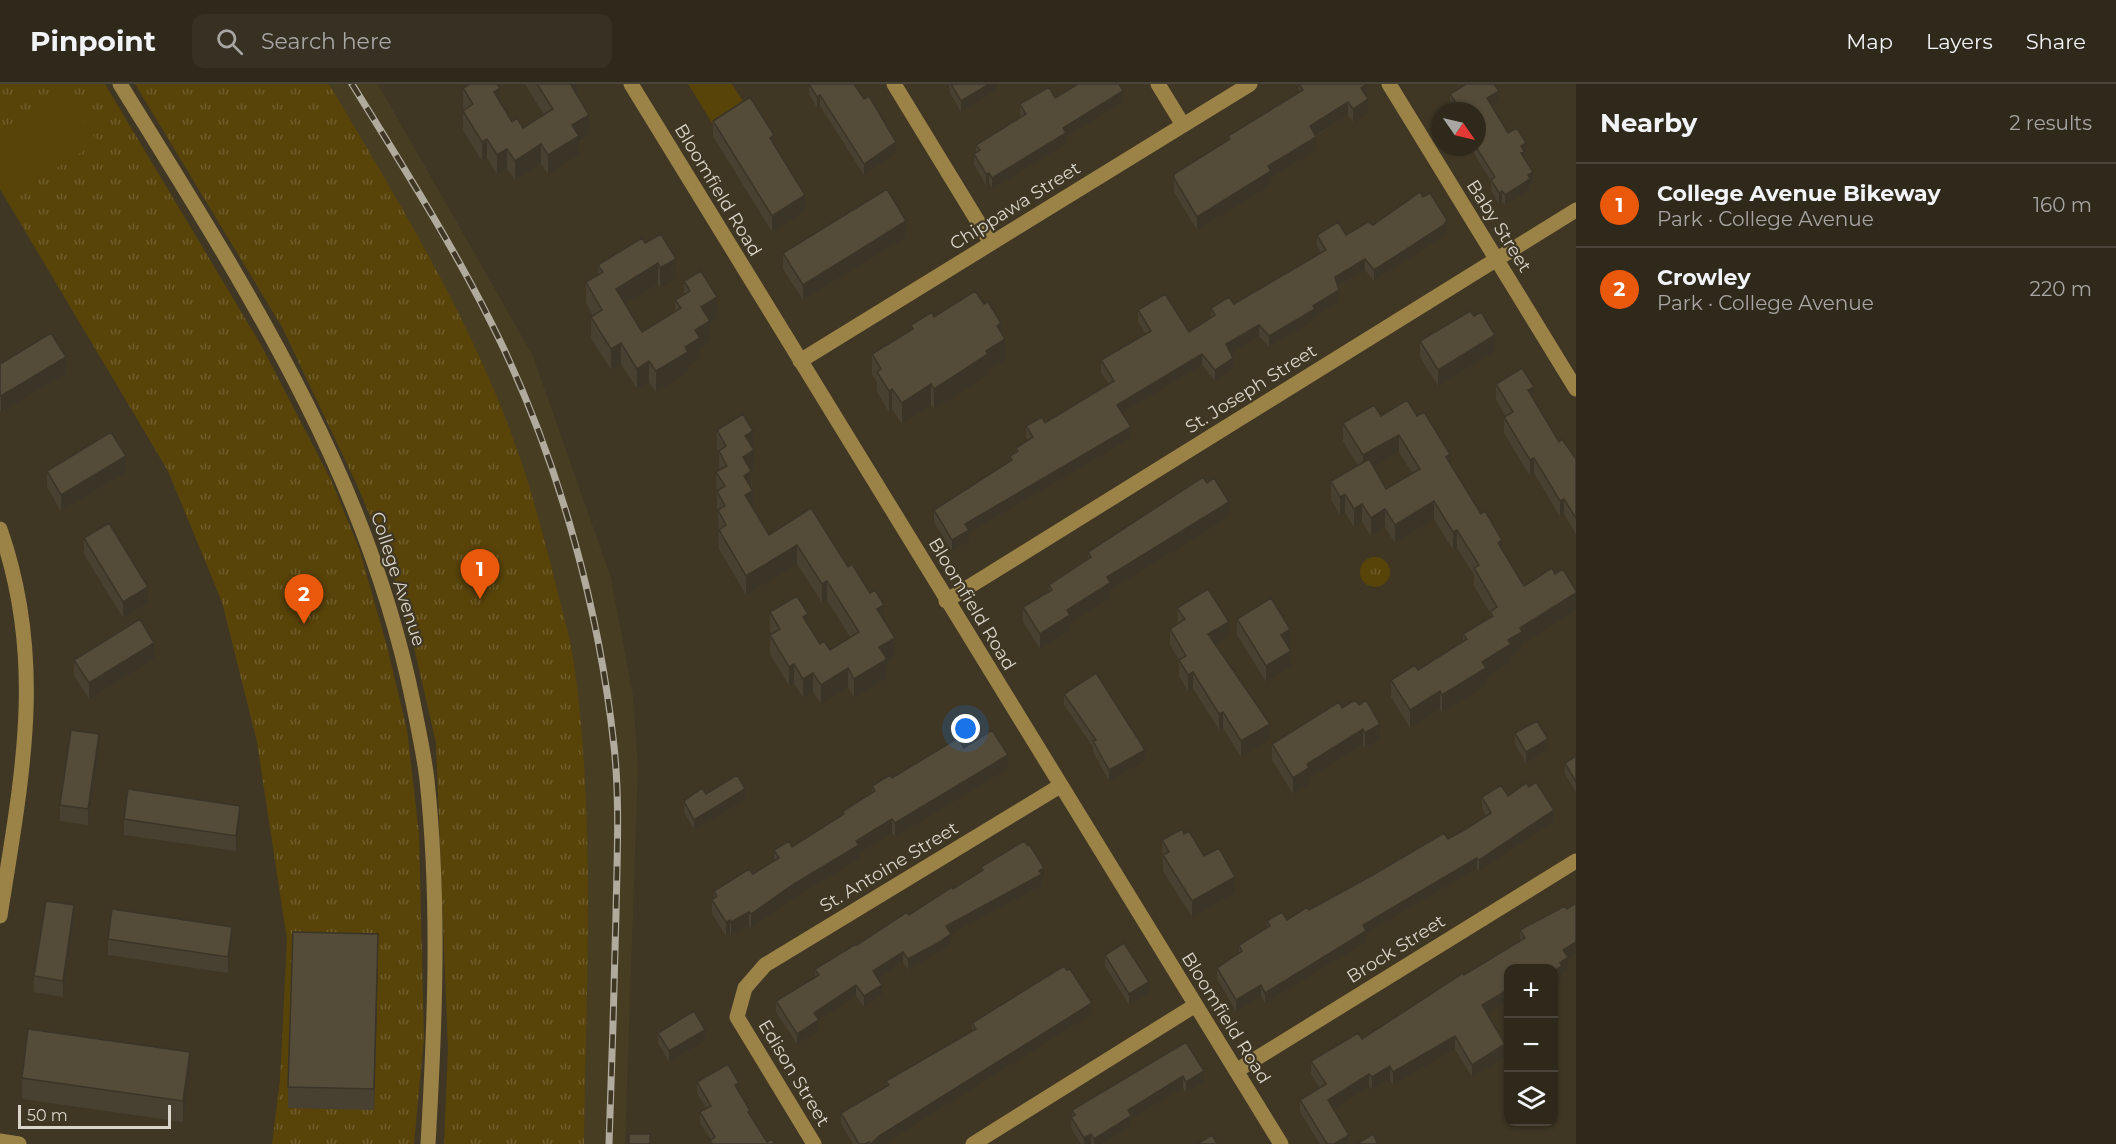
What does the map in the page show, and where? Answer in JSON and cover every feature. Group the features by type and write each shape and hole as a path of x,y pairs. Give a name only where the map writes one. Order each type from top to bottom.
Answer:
{"street":[{"name":"College Avenue","path":"120,84 243,283 292,374 333,456 390,608 406,670 423,754 430,816 437,997 428,1144"},
{"name":"Bloomfield Road","path":"631,84 1194,1006 1281,1144"},
{"path":"894,84 991,243"},
{"path":"1158,84 1183,125"},
{"name":"Chippawa Street","path":"800,361 1250,84"},
{"name":"Baby Street","path":"1389,84 1576,389"},
{"name":"St. Joseph Street","path":"946,601 1576,210"},
{"path":"0,530 20,601 28,673 26,750 0,916"},
{"name":"St. Antoine Street","path":"745,988 765,965 1060,786"},
{"name":"Brock Street","path":"1236,1071 1576,861"},
{"name":"Edison Street","path":"745,988 737,1017 814,1144"},
{"path":"973,1144 1194,1006"},
{"path":"0,1141 19,1144"}],"shaded area":[{"path":"329,84 378,84 533,356 611,578 633,696 638,767 625,1144 584,1144 588,897 584,782 574,661 544,538 514,440 465,327 417,237"}],"green space":[{"path":"0,84 105,84 261,345 332,482 359,548 387,646 407,730 419,833 424,1038 414,1144 272,1144 280,1080 287,940 257,742 222,602 168,471 0,189"},
{"path":"135,84 329,84 454,303 496,394 520,458 536,511 574,663 581,723 587,843 588,963 584,1144 444,1144 448,1050 436,743 411,634 390,563 357,485 282,327"},
{"path":"688,84 732,84 744,103 712,123"},
{"path":"66,90 97,142 9,198 0,183 0,131"},
{"path":"1375,557 1386,561 1390,572 1386,583 1375,587 1364,583 1360,572 1364,561"}],"building":[{"path":"470,84 497,84 500,88 494,92 512,122 517,118 523,128 553,109 537,84 572,84 589,115 572,125 579,136 548,155 541,144 515,161 507,149 497,155 487,139 482,142 463,111 473,104 463,88"},
{"path":"809,84 854,84 864,99 869,96 896,142 864,164 820,95 817,97"},
{"path":"951,84 989,84 961,101"},
{"path":"1078,84 1119,84 1123,91 1063,128 1066,133 992,178 989,173 986,174 974,154 980,150 976,145 1026,114 1020,104 1049,87 1055,98"},
{"path":"1299,84 1367,84 1361,88 1368,99 1353,109 1348,102 1310,126 1316,137 1268,166 1271,171 1197,217 1174,178 1174,174 1230,139 1228,136 1303,90"},
{"path":"1466,84 1494,84 1499,91 1487,98 1508,133 1517,128 1526,143 1521,146 1524,152 1521,153 1533,172 1528,175 1530,179 1505,195 1502,191 1499,193 1491,180 1495,177 1482,156 1486,156 1486,102 1454,102 1450,94"},
{"path":"750,97 774,135 770,138 805,195 772,216 713,121"},
{"path":"887,189 906,221 803,285 783,253"},
{"path":"1420,192 1423,197 1430,193 1447,220 1444,225 1374,270 1365,259 1335,277 1339,290 1313,306 1315,309 1269,336 1259,325 1226,344 1233,358 1215,370 1202,354 1117,405 1131,427 965,524 969,530 952,540 934,510 1012,460 1010,456 1018,451 1016,448 1033,437 1026,426 1042,417 1045,423 1114,381 1101,360 1151,331 1138,310 1165,294 1189,332 1215,315 1211,308 1229,297 1234,304 1326,250 1317,235 1338,222 1346,235 1368,222 1373,225"},
{"path":"661,234 676,259 660,268 658,263 616,289 642,332 681,308 675,300 690,291 684,281 701,271 717,297 701,307 710,321 695,330 700,338 685,347 688,352 656,371 649,361 637,369 621,343 611,349 591,317 602,310 586,282 603,272 598,265 642,238 645,243"},
{"path":"975,291 984,304 988,302 1001,323 997,326 1005,339 986,351 988,354 934,389 931,384 902,403 892,389 889,391 877,372 881,369 872,354 913,329 911,325 932,312 934,317"},
{"path":"1470,311 1474,316 1481,312 1495,335 1438,370 1420,341"},
{"path":"51,333 66,357 1,396 0,364"},
{"path":"1522,368 1534,387 1528,390 1559,442 1562,439 1576,459 1576,518 1564,499 1560,501 1534,458 1530,460 1504,417 1513,412 1496,384"},
{"path":"1407,400 1417,416 1424,412 1450,454 1446,457 1481,514 1485,511 1502,540 1498,543 1524,586 1552,568 1555,574 1563,569 1576,591 1520,628 1522,632 1508,640 1511,644 1482,662 1486,668 1442,695 1440,691 1410,710 1391,680 1415,665 1418,670 1467,639 1463,634 1493,616 1490,612 1497,607 1474,568 1479,565 1457,530 1453,532 1434,501 1395,525 1385,509 1371,518 1362,504 1354,509 1345,494 1340,497 1331,481 1369,459 1386,489 1420,469 1399,435 1363,455 1343,423 1374,405 1381,416"},
{"path":"743,414 753,431 745,436 754,450 743,457 751,471 744,476 753,491 745,495 769,535 811,508 848,567 852,564 870,593 875,590 884,605 877,609 895,638 879,647 887,659 854,679 848,668 821,685 813,673 803,679 794,664 789,667 770,635 780,629 770,612 797,596 808,614 803,617 820,644 824,641 830,650 859,632 827,581 822,584 797,545 746,576 719,530 726,525 718,510 725,506 717,491 725,486 716,472 727,466 719,451 726,446 717,430"},
{"path":"111,432 126,456 61,495 47,471"},
{"path":"1203,477 1207,483 1214,478 1229,502 1107,577 1110,583 1067,610 1070,615 1040,634 1023,607 1052,590 1049,585 1091,557 1088,552"},
{"path":"109,523 148,587 123,602 84,538"},
{"path":"1208,589 1229,622 1208,634 1270,724 1241,741 1223,712 1219,714 1193,672 1188,675 1179,660 1186,656 1170,629 1185,619 1177,608"},
{"path":"1271,598 1290,629 1281,635 1291,651 1266,666 1237,619"},
{"path":"140,619 154,643 89,683 74,660"},
{"path":"1096,673 1145,750 1109,770 1093,741 1096,740 1064,694"},
{"path":"1355,700 1359,705 1366,700 1380,724 1365,733 1363,729 1307,764 1309,768 1293,778 1272,744 1339,702 1342,708"},
{"path":"1537,721 1548,739 1526,752 1515,733"},
{"path":"71,730 99,734 88,809 60,805"},
{"path":"992,730 1008,755 895,823 892,819 856,841 859,845 794,884 751,914 749,912 731,922 730,920 726,922 712,900 717,896 714,891 749,869 753,874 779,858 774,850 789,841 792,847 844,814 843,811 875,791 872,786 890,775 892,778 958,738 964,748"},
{"path":"1576,756 1576,782 1565,763"},
{"path":"737,775 745,789 694,820 684,801 702,788 706,794"},
{"path":"1536,782 1554,810 1479,860 1477,858 1363,925 1366,931 1265,993 1261,985 1236,1000 1217,968 1242,951 1239,945 1270,926 1267,921 1282,912 1287,920 1307,907 1309,910 1444,833 1448,839 1466,829 1491,813 1482,797 1501,785 1508,796 1526,783 1529,787"},
{"path":"128,789 240,806 236,836 124,819"},
{"path":"1182,829 1184,834 1189,831 1204,856 1219,848 1235,877 1192,901 1163,855 1169,852 1162,840"},
{"path":"1024,841 1027,845 1029,844 1044,868 1039,871 1042,874 946,926 951,934 936,944 908,959 903,952 873,971 882,985 864,996 856,985 814,1013 819,1020 797,1034 776,1001 819,975 815,969 907,912 909,915 952,887 953,889 983,870 981,867"},
{"path":"46,901 74,905 63,981 34,976"},
{"path":"1576,903 1576,942 1563,950 1568,957 1560,963 1562,966 1558,968 1558,964 1504,964 1504,992 1482,1005 1504,1045 1472,1065 1455,1036 1393,1072 1390,1066 1372,1077 1369,1074 1328,1100 1349,1135 1334,1144 1327,1144 1300,1100 1326,1084 1311,1061 1358,1033 1362,1039 1463,973 1464,975 1525,938 1520,930 1565,906 1567,909"},
{"path":"112,909 232,927 228,957 108,939"},
{"path":"293,932 378,934 374,1089 288,1087"},
{"path":"1124,943 1149,982 1129,994 1105,955"},
{"path":"1064,966 1067,970 1070,969 1092,1003 879,1136 871,1144 869,1142 859,1144 841,1113 889,1085 886,1081 976,1029 972,1023"},
{"path":"694,1011 705,1030 669,1051 658,1033"},
{"path":"28,1029 190,1052 183,1101 22,1078"},
{"path":"1186,1042 1204,1071 1186,1082 1183,1076 1128,1110 1131,1116 1094,1139 1091,1134 1084,1138 1071,1117 1075,1115 1072,1110"},
{"path":"728,1064 739,1083 735,1085 750,1111 748,1112 767,1142 772,1139 775,1144 712,1144 710,1141 715,1137 700,1112 711,1106 697,1082"},
{"path":"629,1134 650,1134 650,1144 629,1144"},
{"path":"1373,1134 1378,1144 1357,1144"},
{"path":"1212,1135 1217,1144 1197,1144"}],"railway":[{"path":"352,84 450,246 503,347 543,442 560,492 588,592 607,695 617,788 618,830 609,1144"}],"place":[{"name":"College Avenue Bikeway","path":"480,599"},
{"name":"Crowley","path":"304,624"}]}
